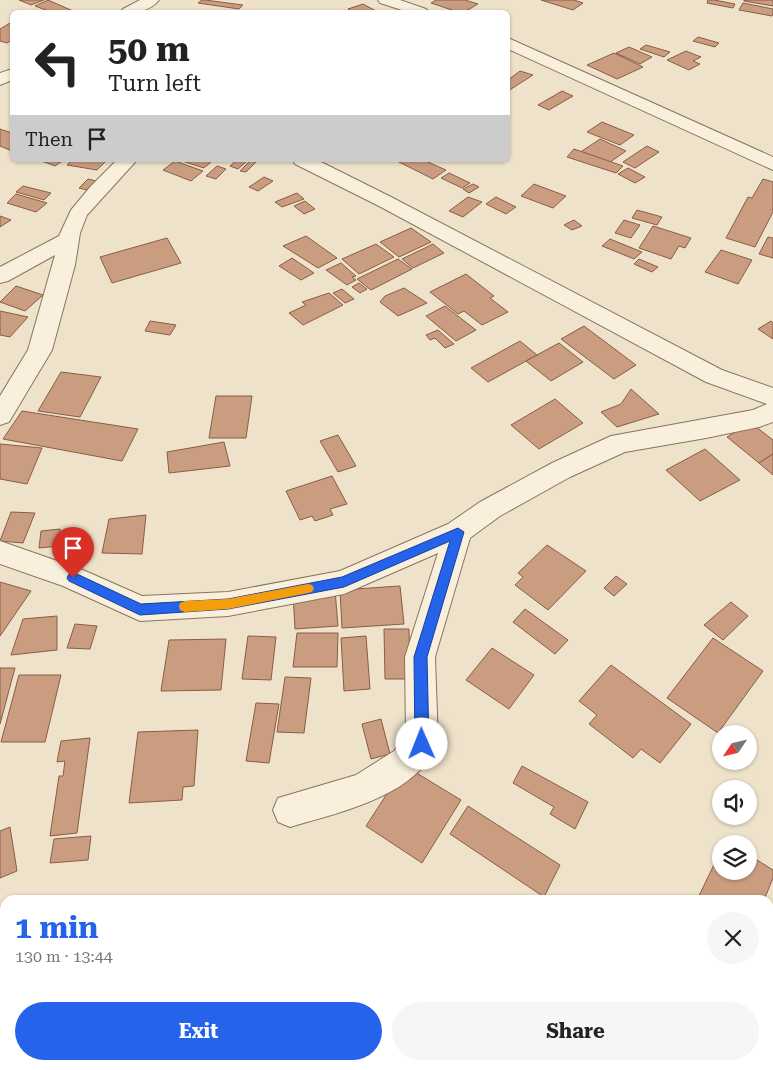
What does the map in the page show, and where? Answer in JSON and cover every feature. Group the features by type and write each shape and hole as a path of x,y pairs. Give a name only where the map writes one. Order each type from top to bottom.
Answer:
{"street":[{"path":"385,0 415,10"},
{"path":"132,10 148,1"},
{"path":"510,44 773,164"},
{"path":"0,416 40,350 64,265 69,239 78,214 126,162"},
{"path":"306,162 395,206 714,376 773,397"},
{"path":"0,276 69,239"},
{"path":"0,552 73,578 140,610 228,604 344,582 458,532 506,500 561,470 620,443 750,420 773,410"},
{"path":"290,810 364,789 406,762 422,744 420,657 458,532"}],"building":[{"path":"19,0 44,0 31,5"},
{"path":"48,0 71,10 46,10 35,6"},
{"path":"202,0 243,5 239,9 198,3"},
{"path":"436,0 465,0 478,4 468,10 452,10 431,3"},
{"path":"541,0 574,0 583,3 573,10"},
{"path":"708,0 735,4 733,8 707,3"},
{"path":"744,0 773,0 773,6 744,1"},
{"path":"743,3 773,9 772,16 739,10"},
{"path":"363,4 374,10 350,10 348,9"},
{"path":"10,23 10,41 7,43 0,41 0,29"},
{"path":"698,37 719,43 715,47 693,41"},
{"path":"646,45 670,52 664,57 640,49"},
{"path":"629,47 652,57 640,64 616,53"},
{"path":"686,51 701,57 693,61 700,64 689,70 667,60"},
{"path":"614,53 643,67 617,79 587,65"},
{"path":"520,71 533,75 510,90 510,78"},
{"path":"562,91 573,96 549,110 538,105"},
{"path":"602,122 634,135 620,145 587,132"},
{"path":"0,129 10,132 10,150 0,146"},
{"path":"600,139 626,151 603,167 576,155"},
{"path":"647,146 659,152 635,168 623,162"},
{"path":"574,149 623,166 616,173 567,157"},
{"path":"44,162 61,162 55,166"},
{"path":"70,162 105,162 97,170 67,165"},
{"path":"174,162 178,162 203,171 191,181 163,170"},
{"path":"185,162 211,162 204,168"},
{"path":"235,162 246,162 238,169 230,166"},
{"path":"249,162 256,162 246,172 240,171"},
{"path":"399,162 428,162 446,170 433,179"},
{"path":"217,166 226,169 216,179 206,176"},
{"path":"628,168 645,177 635,183 618,174"},
{"path":"449,173 470,183 462,188 441,178"},
{"path":"264,177 273,181 258,191 249,187"},
{"path":"88,179 96,181 87,190 79,188"},
{"path":"763,179 773,182 773,212 755,247 726,238 748,197 752,198"},
{"path":"473,184 479,187 469,193 463,189"},
{"path":"534,184 566,196 553,208 521,196"},
{"path":"23,186 51,193 44,200 16,192"},
{"path":"297,193 304,199 282,207 275,202"},
{"path":"16,194 47,203 36,212 7,203"},
{"path":"468,197 482,202 463,217 449,211"},
{"path":"496,197 516,207 506,214 486,204"},
{"path":"305,201 315,209 304,214 294,206"},
{"path":"637,210 662,217 657,225 632,218"},
{"path":"0,216 11,220 0,227"},
{"path":"574,220 582,226 572,230 564,225"},
{"path":"624,220 640,225 631,238 615,233"},
{"path":"653,226 691,238 685,248 679,246 671,259 639,248"},
{"path":"411,228 431,242 399,257 380,242"},
{"path":"306,236 337,258 318,268 283,246"},
{"path":"768,237 773,238 773,258 759,254"},
{"path":"167,238 181,263 112,283 100,257"},
{"path":"610,239 642,252 634,259 602,246"},
{"path":"376,244 394,257 359,274 342,259"},
{"path":"433,244 444,253 413,268 402,259"},
{"path":"721,250 752,260 738,284 705,272"},
{"path":"292,258 314,273 301,280 279,266"},
{"path":"398,259 412,269 371,290 357,279"},
{"path":"639,259 658,267 652,272 634,264"},
{"path":"341,263 356,276 352,277 356,280 347,285 326,270"},
{"path":"466,274 494,296 490,298 508,312 482,325 464,311 458,314 430,292"},
{"path":"359,283 367,289 360,293 352,287"},
{"path":"16,286 43,295 25,311 0,302"},
{"path":"404,288 427,303 398,316 380,302 385,296"},
{"path":"342,289 354,299 345,303 333,293"},
{"path":"329,293 343,305 303,325 289,313 306,305 302,302"},
{"path":"445,306 476,330 456,341 426,316"},
{"path":"0,311 28,317 10,337 0,335"},
{"path":"150,321 176,325 170,335 145,331"},
{"path":"771,321 773,323 773,339 758,329"},
{"path":"584,326 636,365 614,379 561,339"},
{"path":"438,330 454,344 445,348 435,338 430,340 426,335"},
{"path":"520,341 537,355 488,382 471,368"},
{"path":"559,343 583,362 551,381 526,361"},
{"path":"61,372 101,377 80,417 38,411"},
{"path":"631,389 659,414 617,427 601,412 621,404"},
{"path":"216,396 252,396 246,438 209,438"},
{"path":"555,399 583,423 539,449 511,425"},
{"path":"22,411 138,429 122,461 3,439"},
{"path":"751,423 773,440 773,454 759,463 727,437"},
{"path":"338,435 356,466 338,472 320,441"},
{"path":"224,442 230,466 169,473 167,452"},
{"path":"0,444 42,448 27,484 0,479"},
{"path":"705,449 740,480 700,501 666,470"},
{"path":"773,454 773,475 759,463"},
{"path":"332,476 347,504 330,509 333,515 315,521 312,516 300,520 286,491"},
{"path":"11,512 35,513 23,543 0,541"},
{"path":"146,515 142,554 102,553 109,519"},
{"path":"60,529 59,546 39,548 41,531"},
{"path":"547,545 586,571 548,610 515,585 523,577 518,573"},
{"path":"616,576 627,584 614,596 604,588"},
{"path":"0,582 31,591 0,636"},
{"path":"400,586 404,624 342,628 340,590"},
{"path":"335,590 338,626 295,629 293,593"},
{"path":"731,602 748,616 723,640 704,625"},
{"path":"525,609 568,640 555,654 513,622"},
{"path":"57,616 57,650 11,655 23,619"},
{"path":"75,624 97,626 90,649 67,648"},
{"path":"384,629 409,629 410,679 385,679"},
{"path":"297,633 338,633 337,667 293,667"},
{"path":"248,636 276,637 271,680 242,679"},
{"path":"366,636 370,689 344,691 341,638"},
{"path":"713,638 763,671 724,725 712,725 712,729 667,698"},
{"path":"226,639 221,690 161,691 169,640"},
{"path":"492,648 534,675 509,709 466,680"},
{"path":"611,665 691,724 660,763 641,749 633,758 589,724 597,715 579,701"},
{"path":"0,668 15,668 0,724"},
{"path":"19,675 61,675 45,742 1,742"},
{"path":"285,677 311,678 304,733 277,732"},
{"path":"256,703 279,704 269,763 246,761"},
{"path":"381,719 390,754 371,759 362,724"},
{"path":"198,730 194,786 183,787 182,800 129,803 138,732"},
{"path":"90,738 77,833 50,836 59,776 63,776 65,761 57,762 61,741"},
{"path":"405,766 461,800 422,863 366,826"},
{"path":"522,766 588,802 575,829 550,814 554,807 513,783"},
{"path":"468,806 560,865 545,895 541,895 450,834"},
{"path":"10,827 17,871 0,878 0,831"},
{"path":"91,836 88,860 50,863 54,839"},
{"path":"757,860 773,870 773,878 766,895 699,895 712,869 712,880 757,880"}],"slow traffic":[{"path":"185,606 228,604 308,588"}],"route":[{"path":"73,578 140,610 228,604 344,582 458,532 420,657 422,744"}]}
